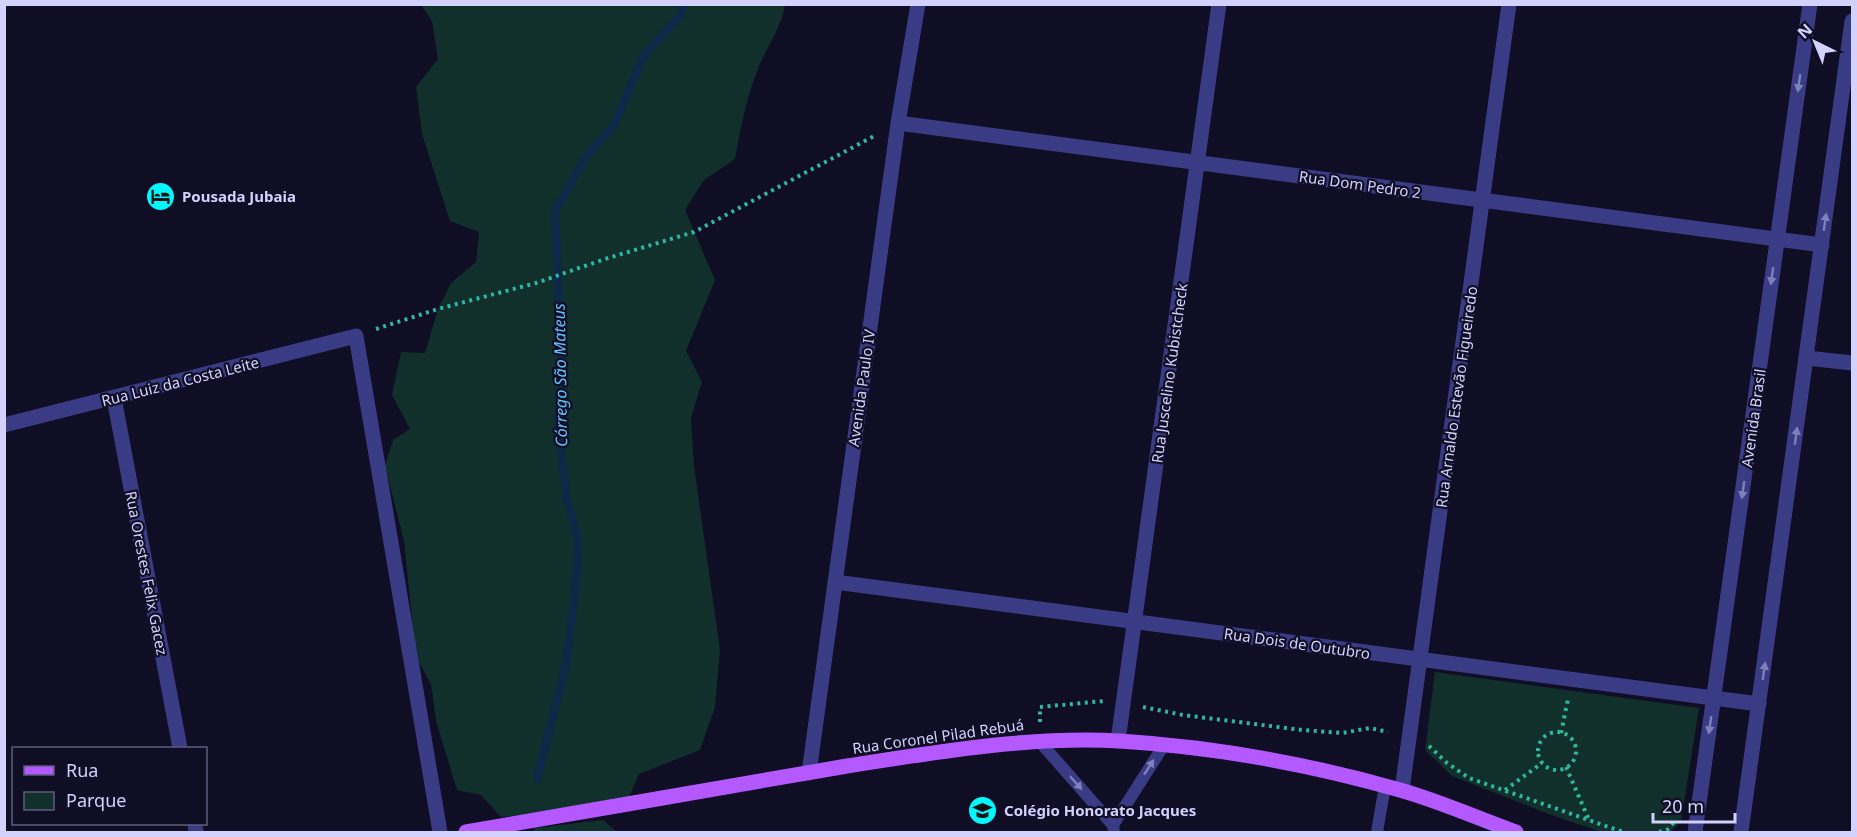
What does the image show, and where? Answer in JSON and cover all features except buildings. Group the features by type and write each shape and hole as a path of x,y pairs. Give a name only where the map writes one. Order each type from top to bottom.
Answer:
{"main road":[{"name":"Rua Coronel Pilad Rebuá","path":"466,832 952,750 1039,741 1118,741 1217,750 1311,767 1402,790 1516,832"}],"street":[{"name":"Avenida Paulo IV","path":"809,773 898,123 918,4"},
{"name":"Rua Juscelino Kubistcheck","path":"1118,741 1220,4"},
{"name":"Rua Arnaldo Estevão Figueiredo","path":"1402,790 1509,4"},
{"name":"Avenida Brasil","path":"1695,832 1810,4"},
{"path":"1741,832 1852,21"},
{"name":"Rua Dom Pedro 2","path":"898,123 1822,245"},
{"path":"356,336 440,832"},
{"name":"Rua Luiz da Costa Leite","path":"4,425 356,336"},
{"path":"1807,358 1852,363"},
{"name":"Rua Orestes Felix Gacez","path":"114,398 180,747"},
{"name":"Rua Dois de Outubro","path":"835,582 1759,704"}],"lane":[{"path":"1039,741 1113,829 1164,745"},
{"path":"1377,832 1385,786"}],"path":[{"path":"356,336 438,309 536,283 694,232 898,123"},
{"path":"1558,695 1569,696 1561,733"},
{"path":"1039,741 1040,707 1124,699 1147,708 1183,715 1302,730 1341,733 1371,728 1409,737 1432,747 1447,763 1469,778 1623,832"},
{"path":"1561,733 1569,737 1575,749 1575,756 1566,767 1554,770 1542,763 1538,750 1543,738 1549,734 1561,733"},
{"path":"1505,791 1542,763"},
{"path":"1566,767 1590,820"},
{"path":"1659,832 1667,830 1677,819"}],"green space":[{"path":"421,5 785,5 778,28 751,87 735,159 704,180 685,210 715,280 686,351 702,382 691,418 694,466 720,650 715,707 700,750 639,774 628,799 501,817 481,795 457,790 436,721 431,684 416,657 404,541 385,466 393,440 410,429 392,395 401,352 425,353 438,309 451,283 476,262 479,232 450,221 422,134 416,87 438,59 432,21"},
{"path":"1435,672 1699,708 1681,822 1670,832 1602,832 1452,776 1425,750"},
{"path":"603,820 617,832 533,832 535,828"}],"waterway":[{"name":"Córrego São Mateus","path":"537,779 566,664 575,592 578,540 567,500 558,427 561,358 555,211 585,158 614,125 644,55 680,16 684,4"}],"place":[{"name":"Pousada Jubaia","path":"161,196"},
{"name":"Colégio Honorato Jacques","path":"983,810"}]}
